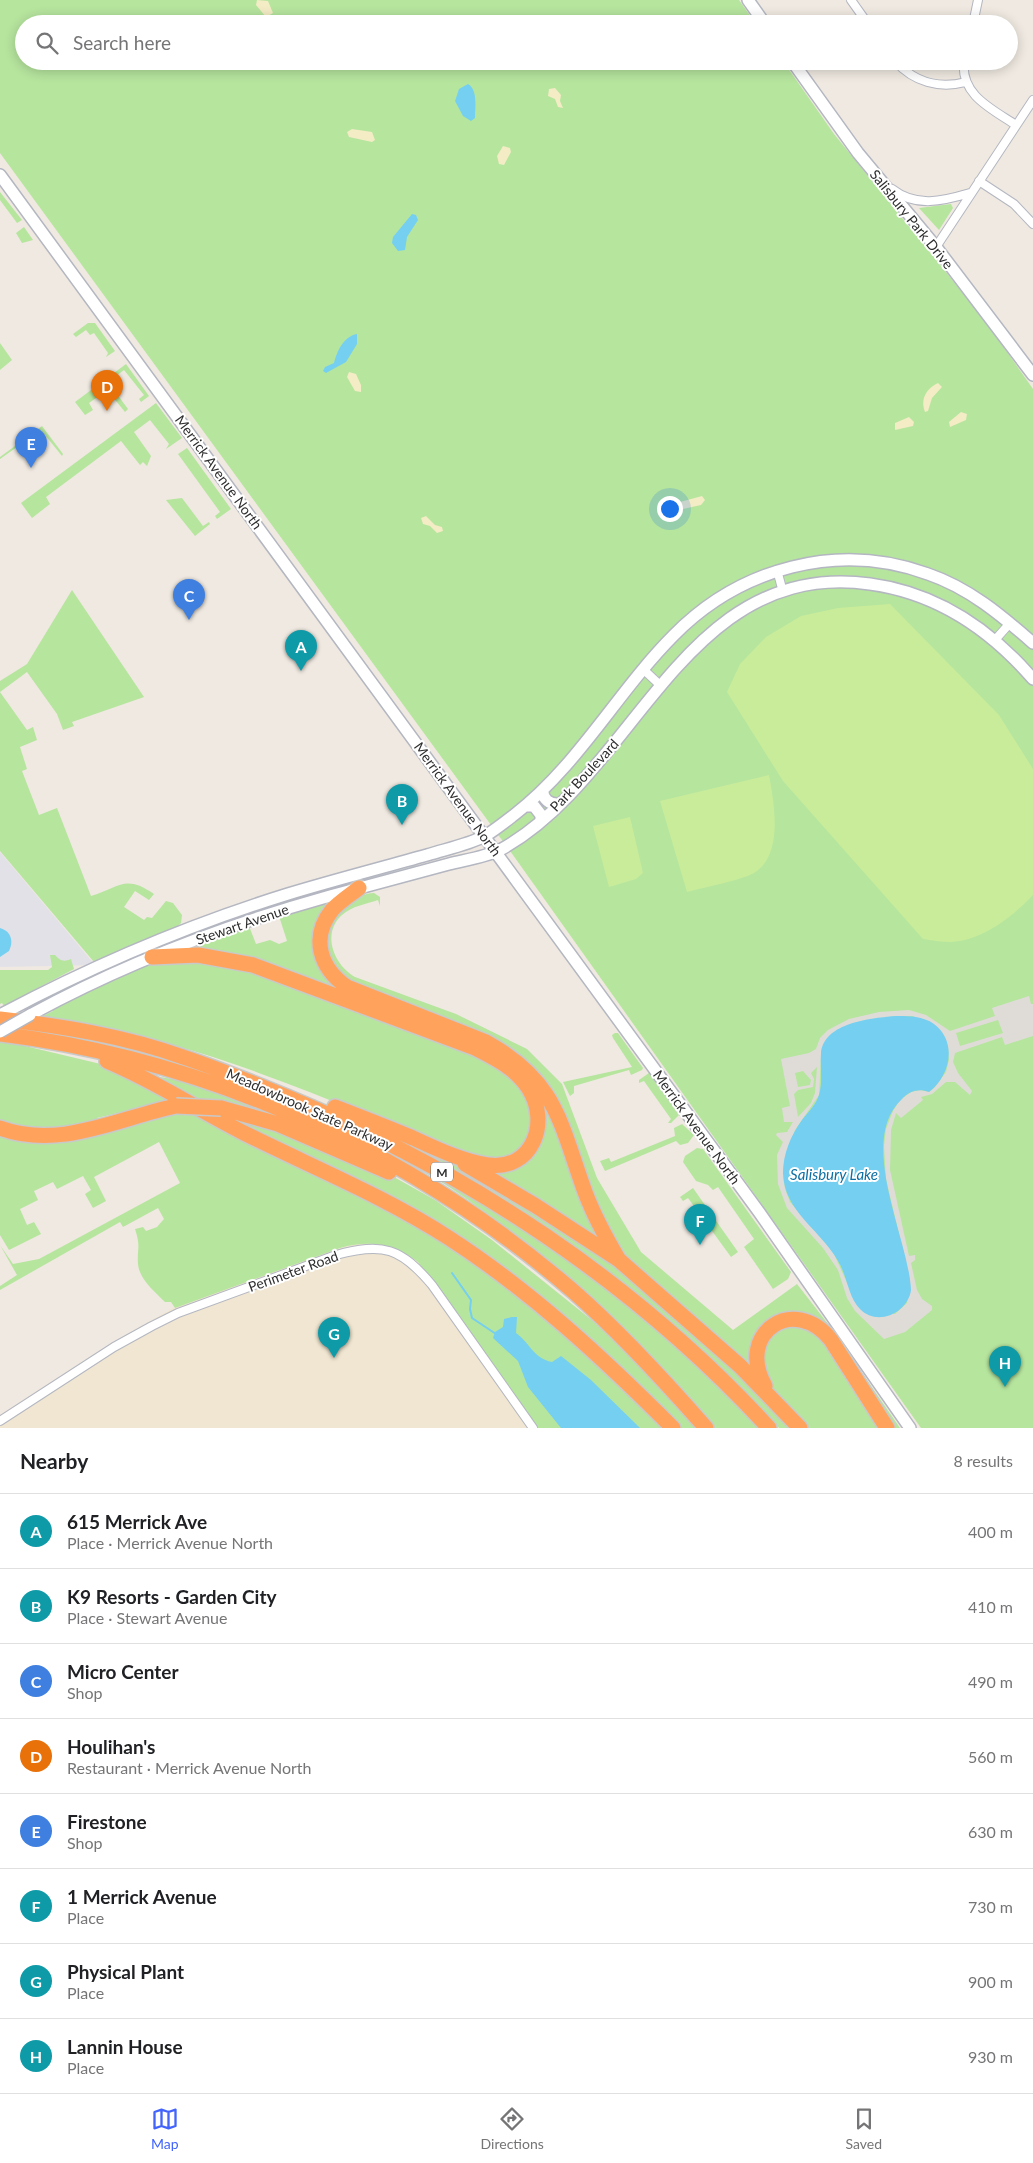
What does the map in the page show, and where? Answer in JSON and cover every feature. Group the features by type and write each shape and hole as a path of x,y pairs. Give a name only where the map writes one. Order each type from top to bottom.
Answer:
{"highway":[{"path":"359,888 332,911 322,930 320,947 329,971 347,987 486,1042 503,1051 526,1069 541,1086 559,1115 590,1206 619,1260"},
{"path":"152,957 178,954 208,957 270,970 475,1048 509,1068 528,1087 537,1102 539,1113 538,1132 526,1152 511,1162 488,1165 444,1152 346,1111 282,1087 234,1076"},
{"name":"Meadowbrook State Parkway","path":"2,1016 101,1035 182,1056 375,1136 477,1191 522,1220 634,1302 714,1372 769,1428"},
{"name":"Meadowbrook State Parkway","path":"0,1033 68,1045 167,1069 266,1103 356,1144 455,1201 502,1234 574,1292 646,1361 706,1428"},
{"path":"68,1045 143,1076 245,1133 378,1197 448,1238 504,1276 549,1312 612,1368 673,1428"},
{"path":"0,1128 25,1136 58,1136 176,1106 221,1108 278,1124 372,1164 420,1188 455,1201"},
{"path":"444,1152 536,1206 619,1260 740,1366 800,1428"},
{"path":"773,1400 760,1377 756,1362 758,1345 766,1332 779,1323 792,1319 811,1322 825,1332 887,1428"}],"main road":[{"path":"748,0 759,15"},
{"name":"Salisbury Park Drive","path":"798,70 858,153 936,247 1033,375"},
{"name":"Merrick Avenue North","path":"0,175 759,1212 910,1428"},
{"name":"Park Boulevard","path":"485,836 525,806 574,757 673,635 709,604 743,584 777,570 820,561 844,559 898,565 928,573 973,596 1033,643"},
{"name":"Park Boulevard","path":"497,852 541,820 559,804 608,751 660,685 708,633 738,612 783,592 833,582 861,582 889,586 922,595 946,606 995,640 1033,679"},
{"path":"543,790 547,801 552,804 559,804"},
{"path":"525,806 534,806 541,815 541,820"},
{"name":"Stewart Avenue","path":"2,1016 107,962 191,928 286,894 393,865 485,836"},
{"name":"Stewart Avenue","path":"0,1033 72,993 198,938 278,911 497,852"},
{"path":"316,886 331,896"},
{"path":"278,911 286,894"},
{"path":"198,938 203,924"},
{"path":"191,928 198,938"}],"street":[{"path":"851,0 862,15"},
{"path":"974,15 978,0"},
{"path":"905,70 926,82 946,85 966,82"},
{"path":"965,70 966,82 979,100 1016,125"},
{"path":"936,247 1033,100"},
{"path":"881,180 909,199 926,202 944,201 970,194"},
{"path":"978,181 1014,204 1033,224"},
{"path":"777,570 783,592"},
{"path":"995,640 1010,624"},
{"path":"644,670 660,685"},
{"name":"Perimeter Road","path":"0,1422 114,1347 170,1317 336,1255 361,1248 373,1248 396,1253 416,1266 432,1285 533,1428"}],"shaded area":[{"path":"0,852 95,965 0,967"},
{"path":"1029,996 1031,1004 1033,1004 1033,1036 1005,1045 1002,1037 955,1053 953,1062 958,1073 972,1091 970,1095 955,1082 946,1082 932,1094 921,1097 923,1100 901,1118 896,1113 891,1130 890,1170 909,1256 915,1255 915,1260 911,1263 917,1290 922,1299 932,1306 932,1310 905,1332 884,1339 855,1311 847,1298 838,1270 823,1248 787,1208 778,1184 777,1155 783,1142 776,1135 777,1133 787,1132 793,1122 784,1122 782,1108 790,1106 781,1059 809,1053 816,1049 820,1038 828,1030 849,1019 879,1012 909,1010 926,1015 950,1031 995,1016 992,1008","holes":["896,1016 913,1016 948,1046 949,1060 946,1072 935,1087 929,1092 920,1090 911,1092 900,1100 893,1111 886,1129 884,1146 886,1179 910,1280 907,1303 895,1314 858,1307 833,1252 790,1202 785,1189 783,1170 795,1130 819,1095 821,1055 830,1036 855,1023","998,1020 1003,1033 960,1046 956,1033","817,1067 815,1093 811,1103 798,1117 794,1094 798,1090 813,1087 814,1079 811,1073","803,1071 811,1080 810,1085 798,1087 795,1073"]},
{"path":"396,1227 528,1428 0,1428 0,1415 111,1343 179,1305"}],"green space":[{"path":"0,0 739,0 750,15 15,15 15,70 789,70 834,134 984,319 1033,389 1033,1428 921,1428 513,855 0,153"},
{"path":"0,192 22,220 17,223 0,200"},
{"path":"951,204 953,208 939,230 919,208"},
{"path":"24,227 33,240 22,243 16,233"},
{"path":"88,323 95,323 115,351 106,357 108,353 94,333 90,335 86,330 76,337 73,334"},
{"path":"0,343 12,360 0,370"},
{"path":"126,364 149,396 141,402 139,399 144,395 124,370 108,382 128,409 125,412 112,396 108,399 103,393 89,403 93,410 85,415 75,402"},
{"path":"156,403 182,438 166,449 169,444 150,420 134,432 151,456 147,466 143,462 140,465 121,441 46,497 50,504 32,518 21,503"},
{"path":"42,426 63,454 62,456 41,430 0,459 0,457"},
{"path":"187,448 231,509 217,519 215,516 220,512 178,454"},
{"path":"182,498 203,526 209,522 210,524 195,536 166,500"},
{"path":"72,590 144,697 72,722 74,726 63,730 57,714 27,672 0,692 0,681 27,664"},
{"path":"890,604 999,715 1033,769 1033,895 996,926 962,941 947,942 923,939 783,781 727,692 740,664 766,637 801,616 838,608"},
{"path":"0,692 27,730 33,727 37,740 20,747 27,769 22,771 39,815 57,808 91,896 122,884 136,885 154,894 149,900 135,891 124,907 144,920 147,917 152,918 166,901 173,903 182,915 181,923 177,927 94,962 0,851"},
{"path":"769,775 775,828 770,854 763,865 748,876 687,892 660,801"},
{"path":"630,817 643,873 636,879 609,887 593,826"},
{"path":"374,893 380,897 380,906 378,900 350,909 342,915 332,931 333,949 341,965 355,977 456,1014 527,1049 562,1084 597,1178 641,1252 733,1330 797,1284 832,1329 900,1428 892,1428 800,1314 751,1351 747,1363 721,1344 624,1256 608,1232 548,1087 350,984 329,964 325,937 329,922 345,904 359,896"},
{"path":"332,900 316,932 337,985 334,989 199,950 201,944 249,926 256,944 270,940 279,944 287,941 279,916"},
{"path":"50,955 55,955 62,960 71,959 74,969 4,1006 2,1003 0,1004 0,970 48,970 52,967"},
{"path":"177,958 218,960 454,1043 515,1078 534,1109 528,1142 521,1151 509,1157 502,1159 474,1158 323,1097 208,1056 137,1035 39,1018 53,1011 52,1008 145,966"},
{"path":"618,1033 643,1068 642,1070 631,1075 629,1070 574,1086 574,1093 570,1096 563,1082 632,1067 613,1038 612,1035"},
{"path":"0,1040 109,1066 172,1100 97,1118 98,1121 45,1132 0,1123"},
{"path":"649,1073 679,1115 671,1123 668,1123 671,1119 644,1081 639,1083 639,1080"},
{"path":"160,1077 190,1082 269,1110 265,1113 212,1100 194,1099 159,1079"},
{"path":"545,1097 605,1244 485,1167 520,1161 541,1100"},
{"path":"187,1109 370,1199 475,1262 550,1320 667,1428 537,1428 418,1262 390,1247 361,1244 340,1248 175,1308 171,1302 165,1302 148,1285 139,1270 138,1244 135,1229 143,1227 146,1231 157,1227 164,1219 158,1208 123,1227 120,1222 0,1290 0,1286 17,1275 0,1245 13,1264 39,1259 180,1183 159,1142 94,1177 106,1201 93,1208 85,1194 91,1190 83,1176 57,1189 53,1182 34,1191 38,1200 20,1209 27,1225 34,1222 41,1234 9,1250 0,1235 0,1132 11,1136"},
{"path":"221,1111 241,1116 394,1177 435,1200 492,1240 593,1321 644,1370 697,1428 679,1428 525,1286"},
{"path":"682,1124 694,1135 688,1143 680,1145 676,1141 605,1171 600,1161 609,1158 611,1162 675,1136 674,1128"},
{"path":"392,1137 435,1153 477,1174 512,1194 579,1239 643,1288 703,1340 792,1428 779,1428 677,1330 502,1199"},
{"path":"370,1142 409,1159 539,1238 620,1297 694,1360 762,1428 714,1428 685,1394 623,1329 556,1268 522,1240 449,1187"},
{"path":"697,1148 703,1149 791,1272 788,1279 773,1289 744,1247 754,1239 718,1187 713,1190 708,1185 696,1181 683,1162 685,1156"},
{"path":"693,1188 738,1252 731,1257 688,1198 683,1201 680,1197"},
{"path":"788,1323 825,1336 883,1428 808,1428 768,1384 761,1347 767,1336"}],"sand":[{"path":"257,0 268,1 273,13 264,15 256,5"},
{"path":"555,88 561,95 560,101 563,108 558,107 555,99 548,96 549,89"},
{"path":"352,129 372,132 375,140 372,142 349,137 347,132"},
{"path":"503,146 510,148 511,152 504,165 499,164 497,156"},
{"path":"349,372 356,374 361,385 361,392 355,391 347,377"},
{"path":"938,383 942,387 932,398 928,411 925,412 923,403 925,395 930,388"},
{"path":"961,412 967,414 966,420 950,427 949,422"},
{"path":"909,417 914,422 913,426 895,430 895,423"},
{"path":"702,496 705,500 701,505 683,509 679,506 680,502"},
{"path":"426,516 435,525 442,527 443,531 437,533 430,526 423,524 421,518"}],"water":[{"path":"468,84 473,90 475,99 475,118 471,121 463,116 455,101 459,89"},
{"path":"412,214 416,215 418,220 407,237 405,250 398,251 392,243 393,237"},
{"path":"357,334 357,344 346,362 326,373 323,371 325,367 334,363 339,349 345,341 352,335"},
{"path":"0,928 7,931 11,944 9,951 0,957"},
{"name":"Salisbury Lake","path":"911,1016 930,1021 942,1031 949,1049 946,1068 936,1085 929,1092 918,1090 908,1094 889,1117 884,1139 884,1164 911,1290 909,1298 898,1311 891,1315 875,1317 867,1314 856,1304 844,1273 831,1250 796,1210 785,1187 783,1166 794,1132 818,1099 821,1080 821,1054 824,1043 830,1035 840,1028 863,1020"},
{"path":"517,1317 516,1333 536,1354 552,1362 561,1356 591,1380 640,1428 561,1428 528,1387 518,1361 493,1338 495,1332 503,1327 504,1319"}],"waterway":[{"path":"452,1273 471,1300 472,1318 496,1334"}],"place":[{"name":"Houlihan's","path":"107,411"},
{"name":"Firestone","path":"31,468"},
{"name":"Micro Center","path":"189,620"},
{"name":"615 Merrick Ave","path":"301,671"},
{"name":"K9 Resorts - Garden City","path":"402,825"},
{"name":"1 Merrick Avenue","path":"700,1245"},
{"name":"Physical Plant","path":"334,1358"},
{"name":"Lannin House","path":"1005,1387"}]}
